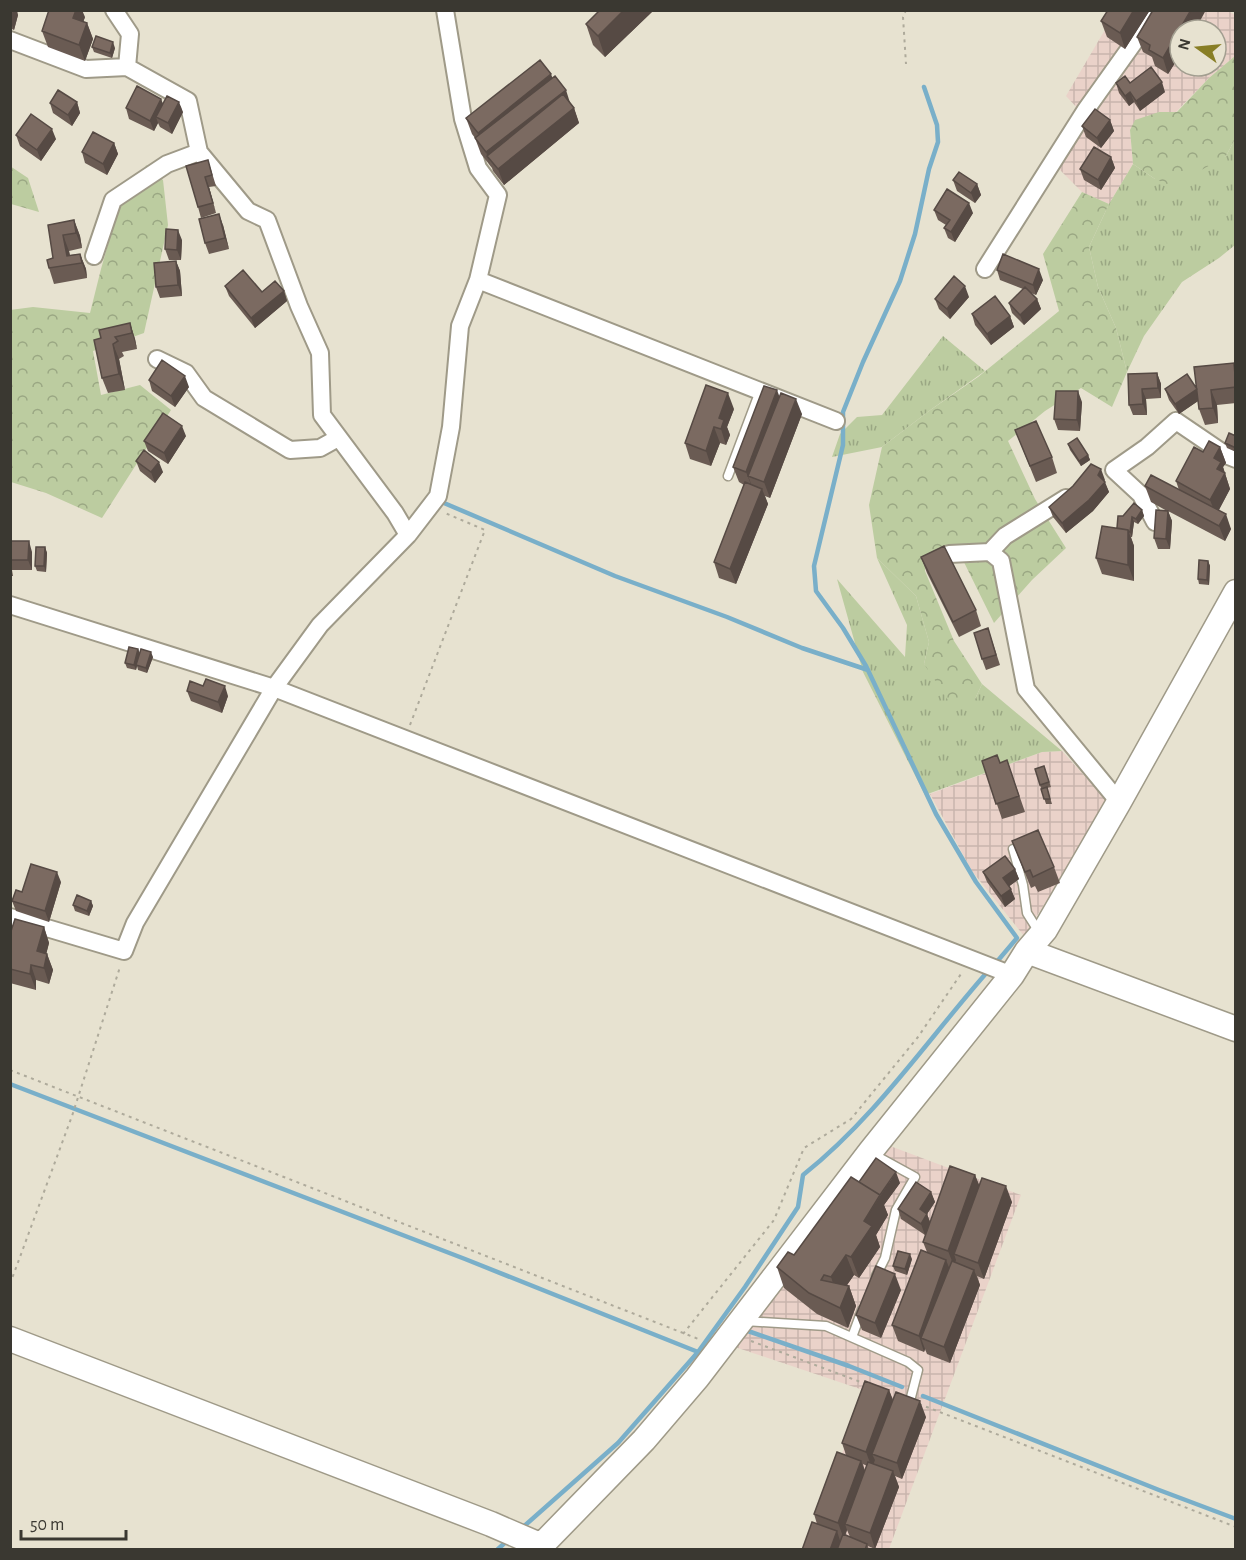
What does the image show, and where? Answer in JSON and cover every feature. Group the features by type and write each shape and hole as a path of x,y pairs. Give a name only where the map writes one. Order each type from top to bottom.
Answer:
{"street":[{"path":"114,10 130,34 127,67"},
{"path":"10,917 124,951 135,923 274,688 320,625 408,536 438,496 451,427 460,326 478,280 498,195 478,168 463,119 445,10"},
{"path":"985,269 1085,111 1157,10"},
{"path":"10,39 86,69 127,67 188,101 199,152 248,211 267,220 299,306 320,353 322,416 395,513 408,536"},
{"path":"94,256 113,200 167,164 199,152"},
{"path":"478,280 836,421"},
{"path":"157,359 186,373 204,398 290,450 320,448 338,438"},
{"path":"1155,522 1141,495 1106,470 1147,447 1176,421 1226,455 1236,459"},
{"path":"990,552 1005,536 1057,505 1079,488"},
{"path":"949,554 990,552 1001,561 1026,689 1119,802"},
{"path":"10,1339 491,1524 535,1545 644,1440 697,1378 870,1152 992,967 1034,943 1119,802 1236,592"},
{"path":"10,605 274,688 992,967"},
{"path":"1034,943 1236,1029"}],"lane":[{"path":"728,476 760,391"},
{"path":"1013,849 1023,885 1034,943"},
{"path":"870,1152 915,1177 896,1210 885,1258 872,1285"},
{"path":"852,1337 864,1304"},
{"path":"736,1327 826,1326 852,1337 908,1362 918,1370 910,1401"}],"path":[{"path":"906,10 903,17 906,64"},
{"path":"405,739 485,530 443,512"},
{"path":"10,1284 79,1096 118,977 124,951"},
{"path":"683,1334 774,1220 804,1148 851,1119 918,1037 992,967"},
{"path":"10,1070 705,1342"},
{"path":"736,1327 870,1386"},
{"path":"910,1401 1236,1527"}],"shaded area":[{"path":"1227,10 1235,15 1235,56 1228,62 1228,18 1168,18 1168,78 1209,78 1176,112 1159,112 1130,130 1133,164 1109,204 1082,192 1048,158 1079,110 1066,96 1116,11"},
{"path":"1062,751 1109,803 1024,936 972,871 930,794 1042,752"},
{"path":"890,1146 1021,1195 889,1549 805,1549 866,1391 735,1347"}],"green space":[{"path":"1235,56 1235,139 1226,156 1198,172 1167,184 1133,164 1130,130 1135,120 1159,112 1177,112 1209,78 1228,78 1228,62"},
{"path":"1235,139 1235,245 1182,282 1144,336 1127,372 1116,328 1098,287 1089,247 1109,204 1133,164 1155,179 1226,156"},
{"path":"146,165 163,180 168,225 144,333 93,351 101,395 140,385 171,410 102,518 46,493 11,482 10,310 33,307 90,313 119,206 139,194"},
{"path":"10,166 28,178 39,212 11,204"},
{"path":"1082,192 1109,204 1089,247 1098,287 1116,328 1127,372 1112,407 1081,388 1045,411 1008,441 1035,499 1066,548 1032,580 994,623 955,544 925,561 925,571 954,641 982,684 975,699 950,703 924,664 929,642 916,596 877,558 869,505 882,447 978,377 1059,311 1043,254"},
{"path":"943,336 985,371 882,447 832,457 840,434 857,417 882,415"},
{"path":"877,558 916,596 929,642 924,664 975,699 982,684 1062,751 1042,752 925,795 863,672 837,579 905,657 907,625"}],"building":[{"path":"49,10 76,10 73,18 87,23 79,45 42,31"},
{"path":"600,10 624,10 598,36 586,24"},
{"path":"1108,10 1134,10 1120,33 1101,21"},
{"path":"1153,10 1191,10 1186,18 1168,18 1168,49 1163,58 1149,50 1150,45 1137,37"},
{"path":"96,36 113,42 110,53 92,47"},
{"path":"540,60 551,74 478,133 466,118"},
{"path":"1151,67 1162,82 1136,101 1130,92 1125,96 1116,83 1125,76 1130,83"},
{"path":"555,76 566,90 486,152 475,138"},
{"path":"137,86 161,99 150,121 126,108"},
{"path":"58,90 77,102 68,115 50,103"},
{"path":"563,94 574,108 498,169 487,156"},
{"path":"167,96 179,102 168,123 156,117"},
{"path":"1095,109 1110,120 1097,138 1082,126"},
{"path":"31,114 52,129 37,150 16,135"},
{"path":"93,132 114,143 103,164 82,152"},
{"path":"1094,147 1111,157 1098,180 1080,169"},
{"path":"208,160 212,175 205,177 213,203 198,207 186,166"},
{"path":"959,172 977,184 971,193 953,180"},
{"path":"947,189 969,203 951,232 944,228 950,220 934,210"},
{"path":"219,214 225,238 205,243 199,219"},
{"path":"74,220 76,233 63,235 67,256 80,254 82,263 49,268 47,260 53,258 48,225"},
{"path":"166,229 178,230 177,250 165,249"},
{"path":"1003,254 1039,269 1033,285 997,270"},
{"path":"176,261 178,285 156,287 154,263"},
{"path":"243,270 262,292 275,281 284,291 251,318 225,286"},
{"path":"954,276 965,286 947,309 935,299"},
{"path":"1025,287 1037,299 1020,315 1009,303"},
{"path":"995,296 1010,316 987,334 972,314"},
{"path":"130,323 132,333 115,337 118,341 113,344 119,374 102,378 94,340 101,338 99,330"},
{"path":"162,360 185,376 171,396 149,380"},
{"path":"1234,363 1236,387 1211,390 1213,408 1199,409 1194,367"},
{"path":"1157,373 1158,388 1142,389 1143,404 1129,405 1128,374"},
{"path":"1187,374 1197,389 1175,404 1165,389"},
{"path":"706,385 728,393 719,418 724,420 721,429 714,427 706,451 685,443"},
{"path":"764,386 777,390 746,472 733,467"},
{"path":"1056,391 1078,391 1077,420 1054,419"},
{"path":"781,393 796,399 764,482 748,476"},
{"path":"163,413 182,426 164,453 144,441"},
{"path":"1036,421 1052,457 1030,466 1015,430"},
{"path":"1229,433 1236,436 1236,448 1225,443"},
{"path":"1077,438 1088,455 1079,461 1068,444"},
{"path":"1209,441 1220,447 1214,458 1221,462 1217,469 1225,473 1210,500 1176,481 1194,447 1203,452"},
{"path":"144,450 159,462 151,472 136,461"},
{"path":"1091,464 1101,469 1098,475 1105,482 1089,500 1062,523 1049,507 1073,486"},
{"path":"1151,475 1226,514 1219,526 1145,486"},
{"path":"745,482 762,489 730,569 714,562"},
{"path":"1134,503 1142,510 1136,519 1132,517 1130,532 1117,528 1118,516 1123,516"},
{"path":"1156,510 1168,511 1166,539 1154,538"},
{"path":"1102,526 1128,530 1128,565 1096,558"},
{"path":"10,541 29,541 28,560 10,560"},
{"path":"944,546 976,610 953,622 921,557"},
{"path":"36,547 45,547 44,566 35,566"},
{"path":"1199,560 1208,561 1207,580 1198,579"},
{"path":"988,628 996,655 982,659 974,633"},
{"path":"129,647 138,649 134,665 125,663"},
{"path":"141,649 151,652 146,668 136,665"},
{"path":"206,679 225,686 218,702 187,691 190,681 203,686"},
{"path":"997,755 1000,763 1007,760 1019,796 996,804 982,761"},
{"path":"1044,766 1049,782 1040,785 1035,769"},
{"path":"1047,787 1050,799 1044,799 1041,789"},
{"path":"1038,830 1054,867 1033,877 1030,870 1025,872 1012,841"},
{"path":"1005,856 1015,869 1003,878 1011,889 1001,896 983,872"},
{"path":"31,864 57,872 45,911 12,901 16,890 22,892"},
{"path":"77,895 91,901 87,911 73,905"},
{"path":"15,919 44,927 37,951 47,954 44,968 31,965 30,974 10,969 10,934"},
{"path":"876,1158 896,1172 880,1195 859,1182"},
{"path":"950,1166 975,1175 948,1251 923,1242"},
{"path":"851,1177 880,1195 864,1221 872,1226 851,1257 846,1255 831,1277 824,1275 821,1280 849,1286 840,1308 809,1293 777,1267 788,1252 794,1255"},
{"path":"982,1178 1006,1186 978,1263 954,1254"},
{"path":"916,1182 931,1192 920,1209 927,1214 921,1224 898,1209"},
{"path":"921,1250 946,1260 919,1336 892,1325"},
{"path":"898,1251 910,1254 905,1269 893,1266"},
{"path":"952,1261 974,1270 944,1347 921,1338"},
{"path":"876,1266 895,1274 875,1323 856,1315"},
{"path":"865,1381 889,1390 866,1452 842,1443"},
{"path":"896,1392 920,1401 897,1463 872,1454"},
{"path":"837,1452 861,1461 838,1523 814,1514"},
{"path":"868,1462 893,1471 870,1533 845,1524"},
{"path":"812,1522 837,1531 830,1550 802,1550"},
{"path":"843,1534 867,1544 865,1550 837,1550"}],"waterway":[{"path":"924,87 937,125 938,142 929,169 915,234 900,281 843,412 843,445 814,566 816,591 843,628 866,666 936,814 976,882 1017,938 995,964"},
{"path":"444,503 615,576 727,617 802,648 868,670"},
{"path":"522,1528 618,1443 698,1352 798,1207 803,1175 878,1103 989,970"},
{"path":"10,1084 465,1259 698,1352"},
{"path":"748,1331 902,1387"},
{"path":"923,1396 1236,1519"},
{"path":"497,1550 509,1539"}]}
